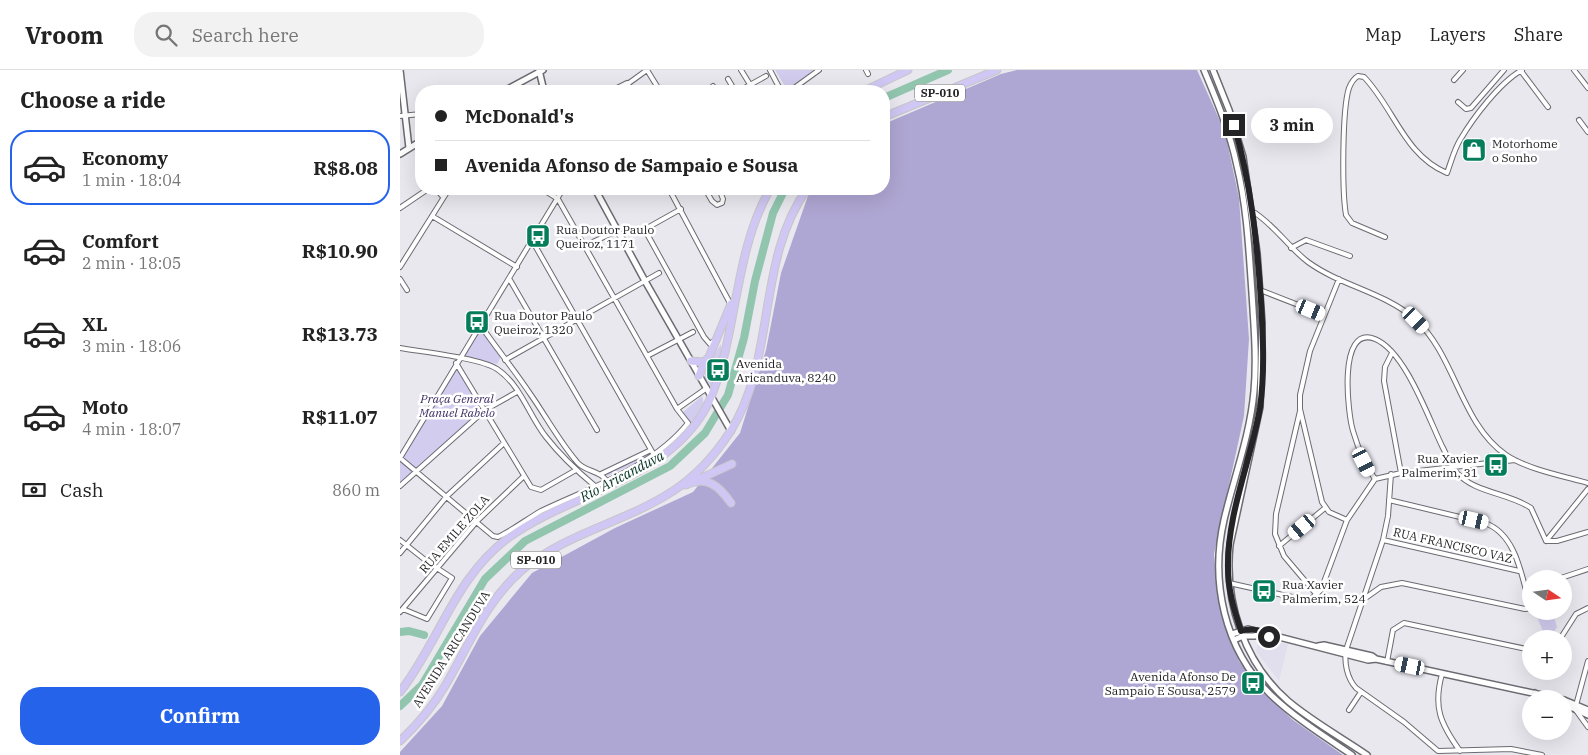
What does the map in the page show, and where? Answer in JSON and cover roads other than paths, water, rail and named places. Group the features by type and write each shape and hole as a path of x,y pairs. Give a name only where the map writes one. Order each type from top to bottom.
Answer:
{"highway":[{"name":"SP-010","path":"877,85 908,70"},
{"name":"SP-010","path":"890,115 997,70"},
{"name":"AVENIDA ARICANDUVA","path":"400,692 420,665 462,588 476,568 492,552 527,526 659,460 689,433 712,397 728,341 749,238 767,195"},
{"name":"AVENIDA ARICANDUVA","path":"400,741 428,712 439,696 476,628 497,596 523,570 557,548 672,492 704,464 745,405 753,380 784,237 792,213 803,195"},
{"path":"699,376 704,362 712,353 738,288"},
{"path":"691,361 704,362"},
{"path":"672,492 732,464"},
{"path":"694,481 712,482 718,486 731,503"}],"main road":[{"path":"400,70 403,116 409,148"},
{"path":"1204,70 1221,110 1238,168 1247,231 1254,331 1255,371 1251,415 1244,449 1224,521 1219,550 1219,592 1234,640 1247,664 1268,692 1300,720 1352,755"},
{"path":"1213,70 1229,110 1243,157 1252,211 1260,290 1263,357 1261,398 1230,545 1229,583 1233,609 1242,634 1260,666 1286,699 1304,714 1367,755"},
{"path":"515,85 541,71 543,85"},
{"path":"400,154 415,144"},
{"path":"598,195 729,428"},
{"path":"1234,640 1248,629 1318,646 1324,645 1372,661 1376,659 1522,690"},
{"path":"1232,634 1242,634"},
{"path":"1572,705 1588,715"},
{"path":"1572,706 1588,710"}],"street":[{"path":"625,85 647,70 655,85"},
{"path":"741,70 750,85 769,73 777,85"},
{"path":"798,85 819,70"},
{"path":"1454,80 1463,70"},
{"path":"1458,102 1466,109 1470,108 1504,70"},
{"path":"1385,237 1352,224 1346,215 1344,150 1348,90 1358,76 1366,80 1417,153 1433,167 1447,173 1459,142 1466,131 1507,81 1521,70 1548,107"},
{"path":"1574,70 1588,88"},
{"path":"728,79 732,85"},
{"path":"1579,120 1588,132"},
{"path":"400,208 419,195"},
{"path":"552,195 558,199 677,409 688,423 678,435 654,455 529,518 502,535 493,536 477,520 400,458 458,361 510,280 517,267 533,242 558,199 560,195"},
{"path":"673,195 731,305"},
{"path":"708,195 717,205 722,203 724,199 722,195"},
{"path":"400,268 443,197"},
{"path":"681,209 647,228 646,232 706,340 712,344 719,336"},
{"path":"1252,211 1309,262 1339,279 1374,293 1416,320 1431,337 1482,430 1500,451 1515,460 1588,484"},
{"path":"432,216 517,267"},
{"path":"584,246 617,231"},
{"path":"1292,248 1306,240 1350,256"},
{"path":"533,242 654,455"},
{"path":"505,360 544,339 613,297 659,273"},
{"path":"400,279 407,290"},
{"path":"1317,595 1279,546 1275,534 1276,514 1300,409 1305,366 1339,279"},
{"path":"510,280 597,430"},
{"path":"1260,290 1324,315"},
{"path":"481,326 533,397 557,437 579,464 586,470 601,474 606,480"},
{"path":"647,356 693,332"},
{"path":"1375,479 1364,462 1354,434 1348,404 1347,376 1352,352 1356,344 1362,340 1376,340 1392,353 1408,373 1453,468 1469,482 1531,508 1536,514 1546,540"},
{"path":"400,348 458,361 486,364 496,369 518,392 546,438 576,470 595,486"},
{"path":"1392,353 1385,367 1384,381 1401,473"},
{"path":"458,361 531,488 541,490 576,470"},
{"path":"677,409 707,388"},
{"path":"400,486 485,410 518,392"},
{"path":"1300,409 1317,485 1325,508 1334,515 1348,520"},
{"path":"400,553 446,496 504,443"},
{"path":"601,474 651,450"},
{"path":"1229,583 1302,599 1312,598 1317,595 1325,582 1348,520 1375,479 1390,474 1515,460"},
{"path":"1390,474 1389,500 1383,540 1346,652 1345,662 1350,681 1362,692 1404,722 1432,748 1442,752 1511,749 1542,755"},
{"name":"RUA EMILE ZOLA","path":"402,611 477,520 524,476"},
{"path":"1546,540 1588,489"},
{"path":"1389,500 1494,527 1509,543 1522,578"},
{"path":"1279,546 1325,508"},
{"path":"1546,540 1557,541 1588,532"},
{"path":"400,540 437,568 451,575 451,583 428,619 402,611"},
{"name":"RUA FRANCISCO VAZ","path":"1383,540 1520,571"},
{"path":"1572,574 1588,569"},
{"path":"1362,601 1381,587 1402,583 1522,607"},
{"path":"1566,630 1576,614 1588,608"},
{"path":"1387,662 1393,630 1404,623 1522,648"},
{"path":"1588,661 1575,707 1588,727"},
{"path":"1442,674 1437,695 1437,709 1448,733 1460,750"},
{"path":"1349,710 1362,692"}],"waterway":[{"name":"Rio Aricanduva","path":"890,95 948,70"},
{"name":"Rio Aricanduva","path":"400,706 422,685 485,579 525,541 670,466 705,433 728,395 744,338 755,281 773,213 782,195"},
{"path":"400,632 409,631 424,635"}],"place":[{"name":"Motorhome o Sonho","path":"1474,150"},
{"name":"Rua Doutor Paulo Queiroz, 1171","path":"538,236"},
{"name":"Rua Doutor Paulo Queiroz, 1320","path":"477,322"},
{"name":"Avenida Aricanduva, 8240","path":"718,370"},
{"name":"Rua Xavier Palmerim, 31","path":"1496,465"},
{"name":"Rua Xavier Palmerim, 524","path":"1264,591"},
{"name":"Avenida Afonso De Sampaio E Sousa, 2579","path":"1253,683"}],"park label":[{"name":"Praça General Manuel Rabelo","path":"457,405"}]}
